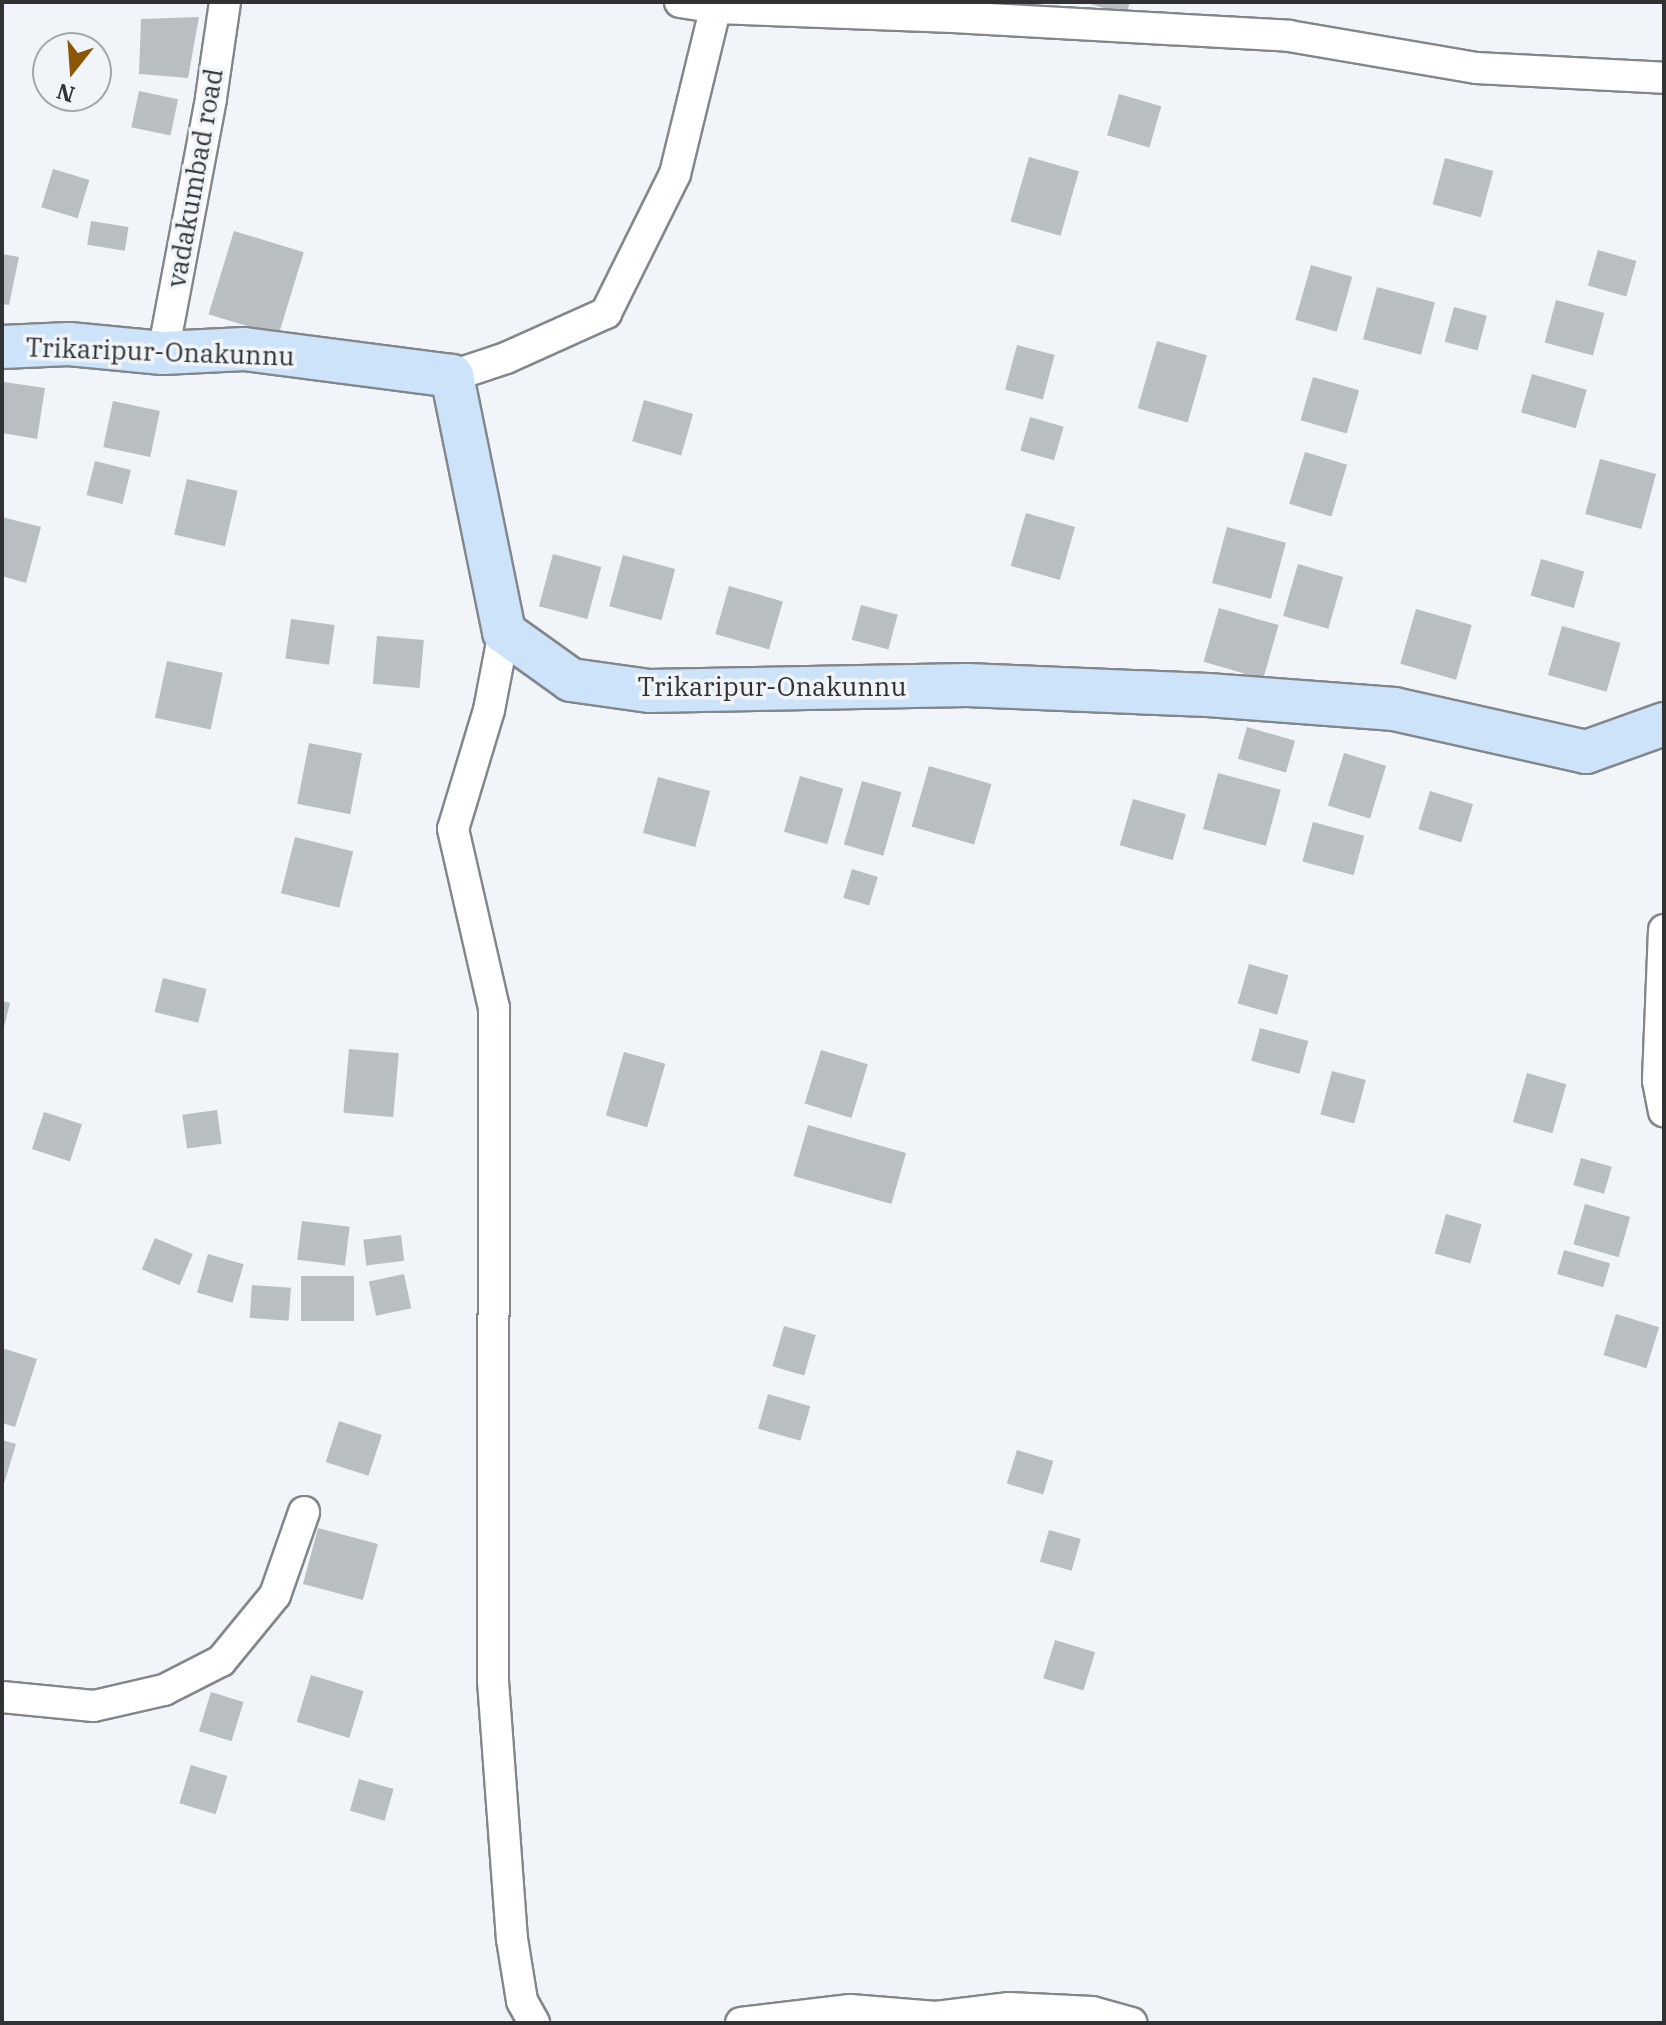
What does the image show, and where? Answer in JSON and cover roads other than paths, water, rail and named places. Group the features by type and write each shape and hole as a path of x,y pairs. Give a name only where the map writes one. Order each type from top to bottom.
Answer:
{"street":[{"name":"vadakumbad road","path":"163,353 225,2"},
{"path":"680,2 1289,36 1476,68 1664,78"},
{"path":"534,2023 522,2001 512,1939 493,1681 494,1008 453,829 489,710 504,632 452,376 506,358 606,313 675,174 717,5"},
{"name":"Trikaripur-Onakunnu","path":"2,347 69,344 163,353 244,349 452,376"},
{"name":"Trikaripur-Onakunnu","path":"504,632 571,680 649,691 967,685 1208,695 1394,709 1586,752 1664,724"},
{"path":"1664,930 1658,1081 1664,1111"},
{"path":"2,1697 94,1706 164,1690 221,1661 275,1595 304,1512"},
{"path":"741,2023 850,2010 936,2017 1009,2008 1092,2012 1132,2023"}]}
